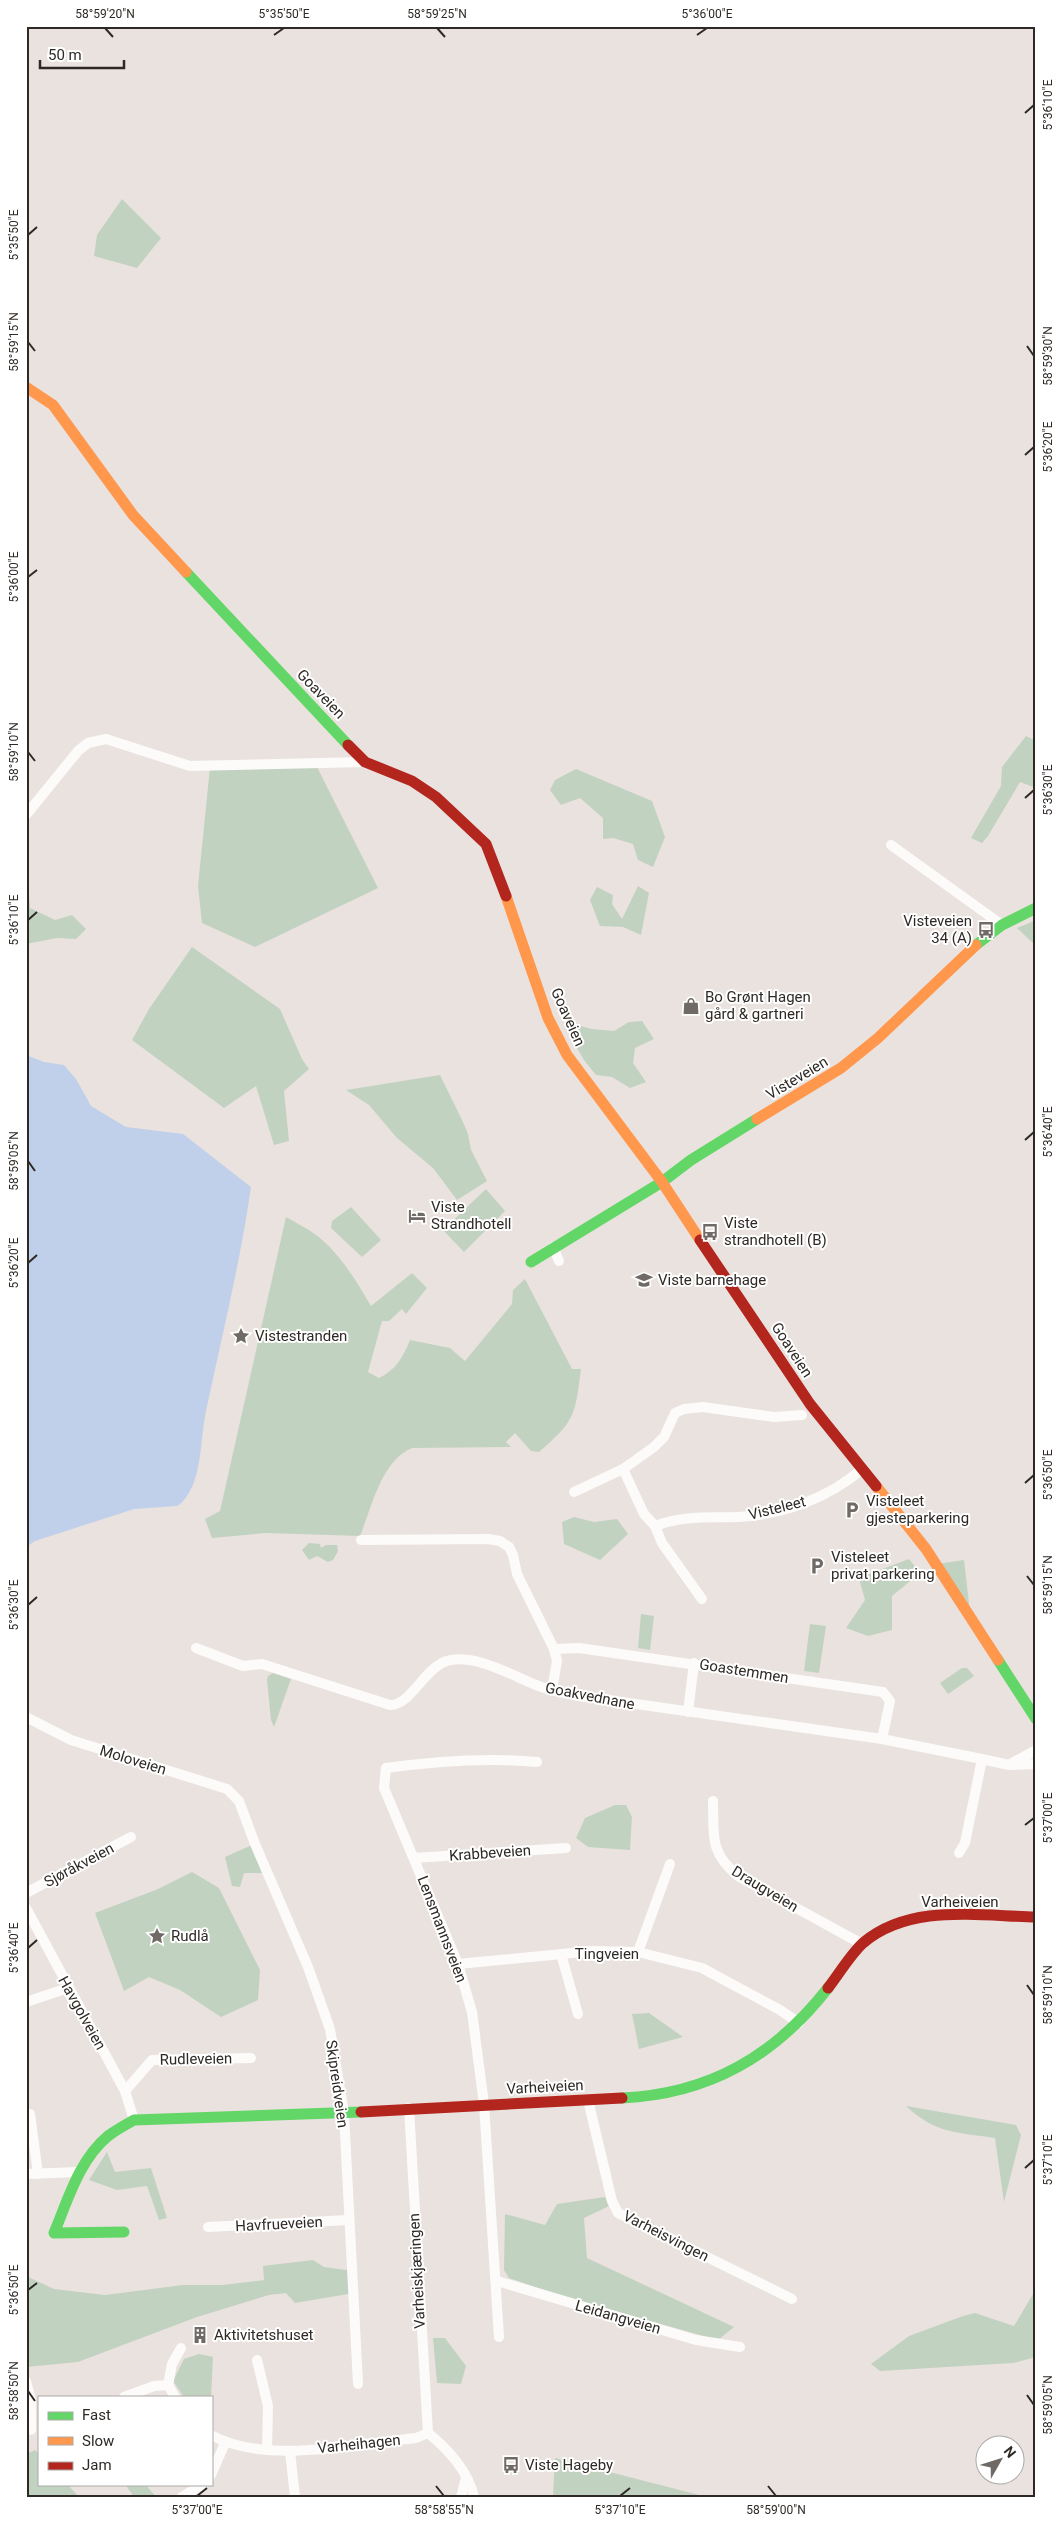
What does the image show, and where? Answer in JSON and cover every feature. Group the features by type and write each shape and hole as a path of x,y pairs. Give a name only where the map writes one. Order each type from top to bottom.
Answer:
{"street":[{"name":"Goaveien","path":"26,387 54,405 133,515 365,762 412,781 436,797 486,844 556,1036 582,1076 662,1182 810,1404 947,1579 1036,1719"},
{"path":"26,815 78,751 88,743 106,739 190,766 365,762"},
{"path":"892,845 1002,925"},
{"name":"Visteveien","path":"531,1262 662,1182 691,1160 841,1068 878,1038 976,945 1002,925 1036,908"},
{"path":"553,1247 559,1261"},
{"path":"574,1492 623,1469 654,1447 664,1437 675,1413 684,1409 703,1407 774,1417 802,1415"},
{"path":"623,1469 644,1514 655,1526 662,1543 702,1599"},
{"name":"Visteleet","path":"655,1526 675,1518 741,1517 771,1512 825,1495 842,1485 862,1469"},
{"path":"361,1540 488,1539 500,1541 510,1548 514,1555 517,1574 554,1650 557,1661 552,1690"},
{"name":"Goakvednane","path":"196,1648 243,1666 262,1664 390,1704 398,1705 427,1673 443,1662 461,1660 485,1664 552,1690 688,1712 882,1739 1009,1765 1036,1764"},
{"name":"Goastemmen","path":"554,1650 579,1648 694,1663 883,1692 890,1701 882,1739"},
{"path":"688,1712 694,1663"},
{"name":"Moloveien","path":"26,1717 70,1740 227,1789 239,1801"},
{"path":"1009,1765 1036,1750"},
{"name":"Lensmannsveien","path":"499,2337 497,2281 484,2104 472,2012 458,1964 384,1788 386,1768 470,1760 504,1759 537,1762"},
{"path":"959,1853 965,1843 982,1759"},
{"name":"Skipreidveien","path":"239,1801 255,1844 308,1967 330,2029 344,2113 358,2384"},
{"name":"Draugveien","path":"712,1802 718,1856 726,1866 738,1876 862,1944"},
{"name":"Sjøråkveien","path":"26,1893 131,1837"},
{"name":"Krabbeveien","path":"414,1858 566,1848"},
{"path":"638,1952 670,1864"},
{"name":"Havgolveien","path":"26,1908 125,2091 134,2120"},
{"name":"Varheiveien","path":"124,2232 54,2233 74,2188 78,2172 106,2137 134,2120 344,2113 484,2104 645,2097 694,2087 732,2072 766,2051 799,2023 862,1944 884,1928 915,1917 1036,1917"},
{"name":"Tingveien","path":"458,1964 593,1951 638,1952 702,1968 780,2010 799,2023"},
{"path":"561,1954 578,2014"},
{"path":"26,2002 68,1988"},
{"name":"Rudleveien","path":"125,2091 152,2060 251,2058"},
{"name":"Varheisvingen","path":"588,2100 612,2201 618,2213 792,2299"},
{"name":"Varheiskjæringen","path":"409,2108 428,2433"},
{"path":"30,2114 38,2174"},
{"path":"26,2174 78,2172"},
{"name":"Havfrueveien","path":"208,2227 349,2220"},
{"name":"Leidangveien","path":"497,2281 696,2340 740,2347"},
{"path":"174,2396 168,2385 172,2364 181,2348"},
{"path":"257,2360 268,2406 267,2450"},
{"path":"26,2381 35,2400 31,2430"},
{"path":"127,2396 154,2386 168,2385"},
{"path":"428,2433 459,2465 474,2497"},
{"name":"Varheihagen","path":"212,2436 243,2448 290,2451 416,2438 428,2433"},
{"path":"212,2473 225,2442"},
{"path":"290,2451 295,2497"},
{"path":"461,2497 466,2478"},
{"path":"182,2497 200,2486"}],"green space":[{"path":"122,199 161,238 137,268 94,256 97,235"},
{"path":"1026,736 1036,741 1036,788 1020,782 982,843 971,838 1001,786 1002,767"},
{"path":"316,765 378,888 255,947 202,923 198,886 210,767"},
{"path":"576,769 652,801 665,837 653,867 638,860 633,844 613,838 603,839 603,818 580,798 561,805 550,790 555,780"},
{"path":"638,886 649,893 641,935 623,927 600,926 590,900 597,887 613,895 612,904 622,919"},
{"path":"26,892 29,892 30,908 55,920 72,915 86,929 76,939 57,938 26,944"},
{"path":"1036,920 1036,946 1017,928"},
{"path":"192,947 280,1009 302,1059 309,1069 284,1091 289,1141 274,1145 256,1086 224,1108 132,1040 149,1009"},
{"path":"642,1021 654,1039 635,1048 633,1063 646,1082 630,1088 612,1077 596,1075 584,1060 564,1026 569,1023 592,1029 614,1031 629,1022"},
{"path":"440,1075 468,1134 471,1150 487,1181 457,1200 433,1168 397,1138 369,1105 346,1090"},
{"path":"486,1189 505,1211 464,1252 443,1230"},
{"path":"351,1207 381,1240 362,1257 331,1228 332,1221"},
{"path":"286,1217 313,1232 332,1250 354,1277 371,1306 412,1273 427,1288 406,1314 402,1309 389,1321 382,1321 368,1372 379,1378 390,1371 398,1362 410,1340 450,1348 465,1361 512,1304 513,1290 525,1279 572,1369 581,1369 575,1408 567,1425 539,1452 531,1451 515,1433 506,1442 511,1447 412,1448 401,1454 385,1474 360,1536 266,1533 212,1538 205,1519 220,1511"},
{"path":"574,1517 594,1522 617,1519 628,1534 600,1560 564,1544 562,1522"},
{"path":"309,1543 320,1544 321,1548 326,1545 337,1545 338,1551 333,1560 328,1562 317,1556 309,1560 302,1550"},
{"path":"909,1559 920,1573 892,1596 892,1630 868,1636 846,1628 865,1600 859,1578"},
{"path":"964,1560 970,1612 937,1564"},
{"path":"641,1614 654,1616 650,1650 638,1648"},
{"path":"810,1624 826,1626 819,1673 804,1671"},
{"path":"962,1668 967,1668 974,1676 948,1694 940,1683"},
{"path":"273,1673 291,1679 274,1727 271,1720 267,1680 268,1676"},
{"path":"615,1805 626,1805 632,1817 630,1850 588,1847 576,1838 585,1818"},
{"path":"252,1845 263,1873 244,1873 240,1887 232,1886 225,1857"},
{"path":"192,1872 219,1888 260,1970 258,2000 221,2017 180,1990 149,1977 124,1991 95,1913 158,1889"},
{"path":"649,2013 683,2037 639,2049 632,2014"},
{"path":"906,2106 1016,2125 1021,2135 1004,2202 995,2138 958,2133 937,2127"},
{"path":"107,2152 115,2172 151,2168 167,2218 159,2220 147,2186 117,2190 89,2180"},
{"path":"605,2197 609,2206 584,2218 587,2258 734,2327 718,2340 564,2297 509,2278 504,2270 505,2214 545,2225 557,2204"},
{"path":"313,2260 324,2267 353,2271 354,2293 295,2303 286,2293 269,2295 197,2317 78,2362 26,2367 26,2276 54,2289 105,2295 183,2285 223,2285 264,2280 263,2266"},
{"path":"1036,2289 1036,2357 1013,2363 880,2371 871,2364 909,2336 963,2316 975,2313 1014,2326"},
{"path":"433,2338 445,2338 466,2366 461,2384 437,2383"},
{"path":"199,2354 213,2357 211,2396 183,2396 173,2381 184,2359"},
{"path":"35,2450 38,2453 38,2486 69,2486 79,2497 26,2497 26,2454"},
{"path":"555,2458 707,2497 553,2497"},
{"path":"126,2486 147,2486 156,2497 134,2497"}],"water":[{"path":"26,1055 44,1062 64,1065 76,1079 91,1106 126,1127 183,1134 251,1187 236,1271 204,1420 199,1465 191,1489 183,1502 177,1506 134,1509 35,1541 26,1547"}],"traffic: fast":[{"path":"186,572 348,745"},
{"path":"976,945 1002,925 1036,908"},
{"path":"531,1262 662,1182 691,1160 757,1119"},
{"path":"998,1660 1036,1719"},
{"path":"622,2098 654,2095 683,2089 738,2067 762,2052 786,2033 808,2012 828,1988"},
{"path":"124,2232 54,2233 75,2181 89,2157 108,2136 134,2120 361,2112"}],"traffic: slow":[{"path":"26,387 53,405 133,515 186,572"},
{"path":"506,896 548,1018 567,1055 662,1182 700,1240"},
{"path":"757,1119 841,1068 878,1038 976,945"},
{"path":"876,1486 926,1549 998,1660"}],"traffic: jam":[{"path":"348,745 365,762 412,781 436,797 486,844 506,896"},
{"path":"700,1240 810,1404 876,1486"},
{"path":"828,1988 863,1943 882,1930 902,1922 923,1917 969,1914 1036,1917"},
{"path":"361,2112 622,2098"}],"place":[{"name":"Visteveien 34 (A)","path":"986,930"},
{"name":"Bo Grønt Hagen gård & gartneri","path":"691,1006"},
{"name":"Viste Strandhotell","path":"417,1216"},
{"name":"Viste strandhotell (B)","path":"710,1232"},
{"name":"Viste barnehage","path":"644,1280"},
{"name":"Vistestranden","path":"241,1336"},
{"name":"Visteleet gjesteparkering","path":"852,1510"},
{"name":"Visteleet privat parkering","path":"817,1566"},
{"name":"Rudlå","path":"157,1936"},
{"name":"Aktivitetshuset","path":"200,2335"},
{"name":"Viste Hageby","path":"511,2465"}]}
